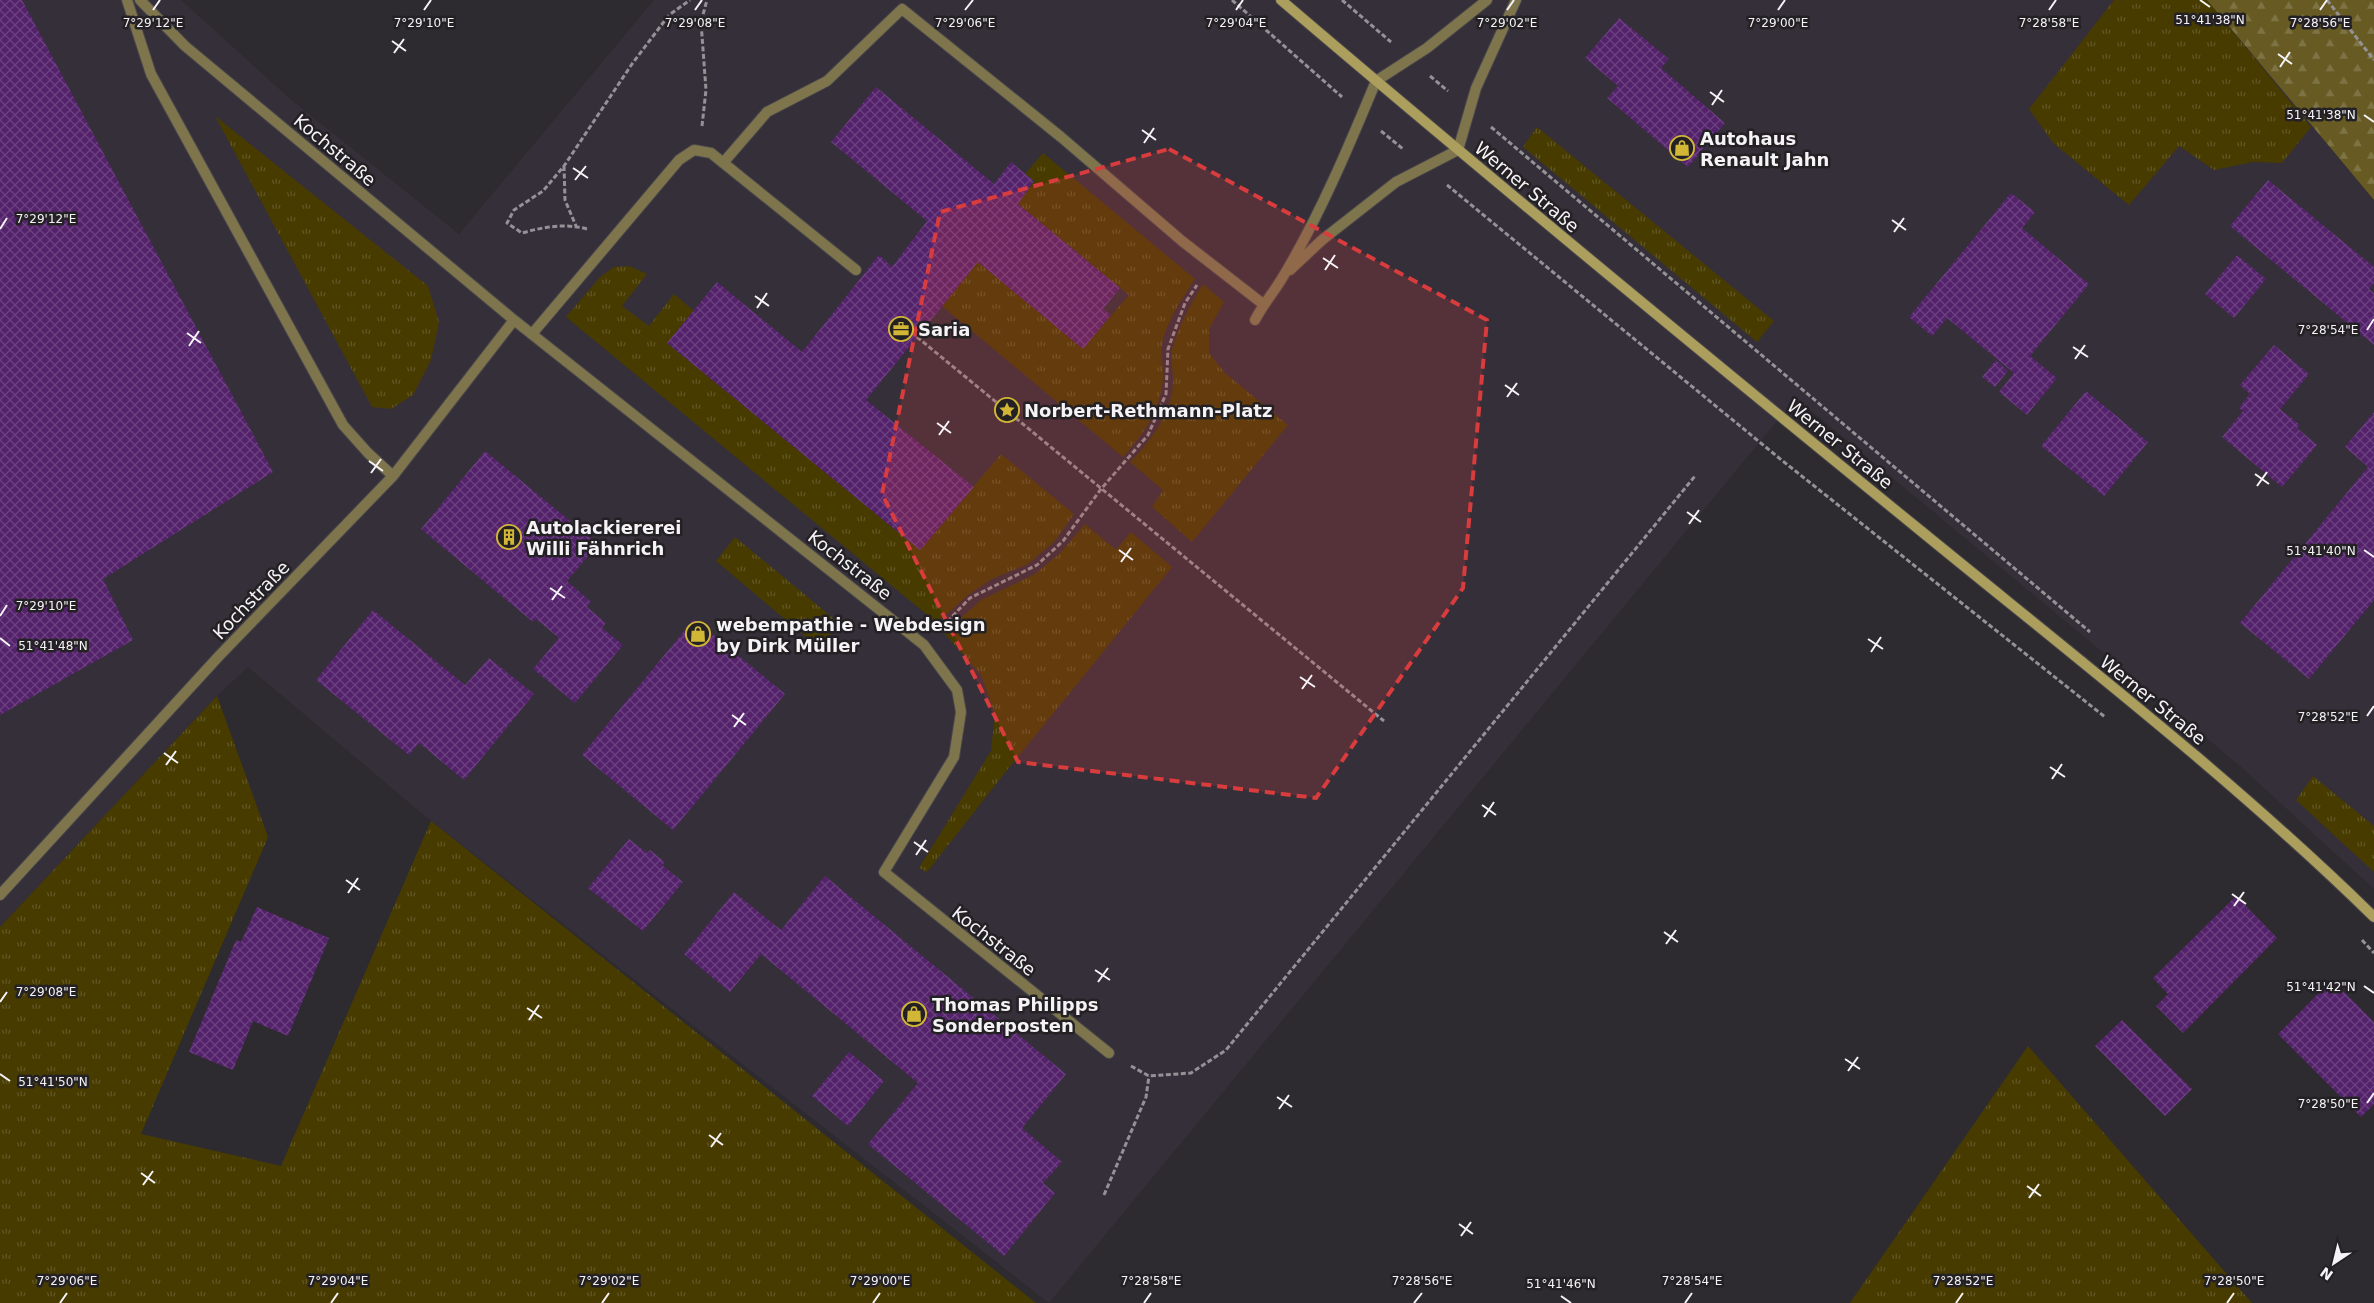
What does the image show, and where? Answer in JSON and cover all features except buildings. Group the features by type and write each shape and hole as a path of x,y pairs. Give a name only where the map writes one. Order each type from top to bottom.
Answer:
{"main road":[{"name":"Werner Straße","path":"1281,0 1458,150 2228,782 2374,917"}],"street":[{"path":"127,0 151,74 343,425 368,453 393,476"},
{"name":"Kochstraße","path":"140,0 185,46 514,320 924,646 957,690 961,712 954,757 884,872 1109,1053"},
{"path":"1284,276 1352,140 1376,81 1428,48 1487,0"},
{"path":"1254,320 1263,304 1284,276 1322,240 1396,182 1458,150 1476,88 1516,0"},
{"path":"723,163 767,112 827,81 902,9 1061,137 1135,202 1263,304"},
{"path":"532,334 680,160 694,150 711,153 856,270"},
{"name":"Kochstraße","path":"0,895 220,656 393,476 514,320"}],"path":[{"path":"615,235 576,226 543,227 522,233 507,224 514,210 543,192 564,166 632,64 669,15 690,0"},
{"path":"694,150 702,129 706,90 701,22 707,0"},
{"path":"1232,0 1425,167 1779,458 2113,723"},
{"path":"1342,0 2093,634"},
{"path":"2327,0 2374,60"},
{"path":"564,166 565,200 576,226"},
{"path":"924,646 970,598 1037,565 1063,541 1101,489 1148,435 1166,394 1168,349 1185,303 1211,264"},
{"path":"917,337 1384,721"},
{"path":"1109,1053 1149,1076 1191,1073 1226,1050 1695,476"},
{"path":"2356,933 2374,953"},
{"path":"1104,1195 1146,1097 1149,1076"}],"highlighted area":[{"path":"1169,149 1487,320 1463,588 1316,798 1018,762 882,494 940,212"}],"shaded area":[{"path":"0,0 181,0 289,98 459,234 654,0 2207,0 2374,200 2374,889 2239,765 1796,398 1049,1303 431,821 248,667 217,696 0,927"}],"green space":[{"path":"2114,0 2207,0 2311,127 2282,163 2253,162 2214,170 2179,146 2129,205 2053,143 2029,109"},
{"path":"2207,0 2374,0 2374,200"},
{"path":"215,116 428,286 439,322 431,360 413,395 391,409 372,407"},
{"path":"1537,127 1774,321 1757,342 1523,147"},
{"path":"1043,153 1195,279 1176,310 1164,335 1162,344 1162,390 1155,412 1144,431 1123,457 942,306 978,262 1083,348 1129,295 1018,204 1034,181 1025,174"},
{"path":"629,266 647,274 622,306 649,326 674,294 694,311 667,343 920,550 1001,454 1074,514 1055,541 1028,564 992,579 968,595 937,623 566,317 600,277 614,267"},
{"path":"1203,284 1224,302 1209,329 1209,353 1225,373 1288,425 1192,542 1152,507 1163,490 1130,462 1152,436 1164,417 1173,384 1172,349 1185,315"},
{"path":"1085,524 1116,550 1131,532 1172,567 927,872 919,868 991,751 995,714 981,675 944,633 981,600 1035,574 1060,553"},
{"path":"735,537 839,623 819,648 716,561"},
{"path":"217,696 268,837 141,1134 281,1166 431,821 1036,1303 0,1303 0,927"},
{"path":"2313,776 2374,826 2374,872 2296,800"},
{"path":"2028,1046 2252,1303 1850,1303"}],"place":[{"name":"Autohaus Renault Jahn","path":"1682,148"},
{"name":"Saria","path":"901,329"},
{"name":"Norbert-Rethmann-Platz","path":"1007,410"},
{"name":"Autolackiererei Willi Fähnrich","path":"509,537"},
{"name":"webempathie - Webdesign by Dirk Müller","path":"698,634"},
{"name":"Thomas Philipps Sonderposten","path":"914,1014"}]}
